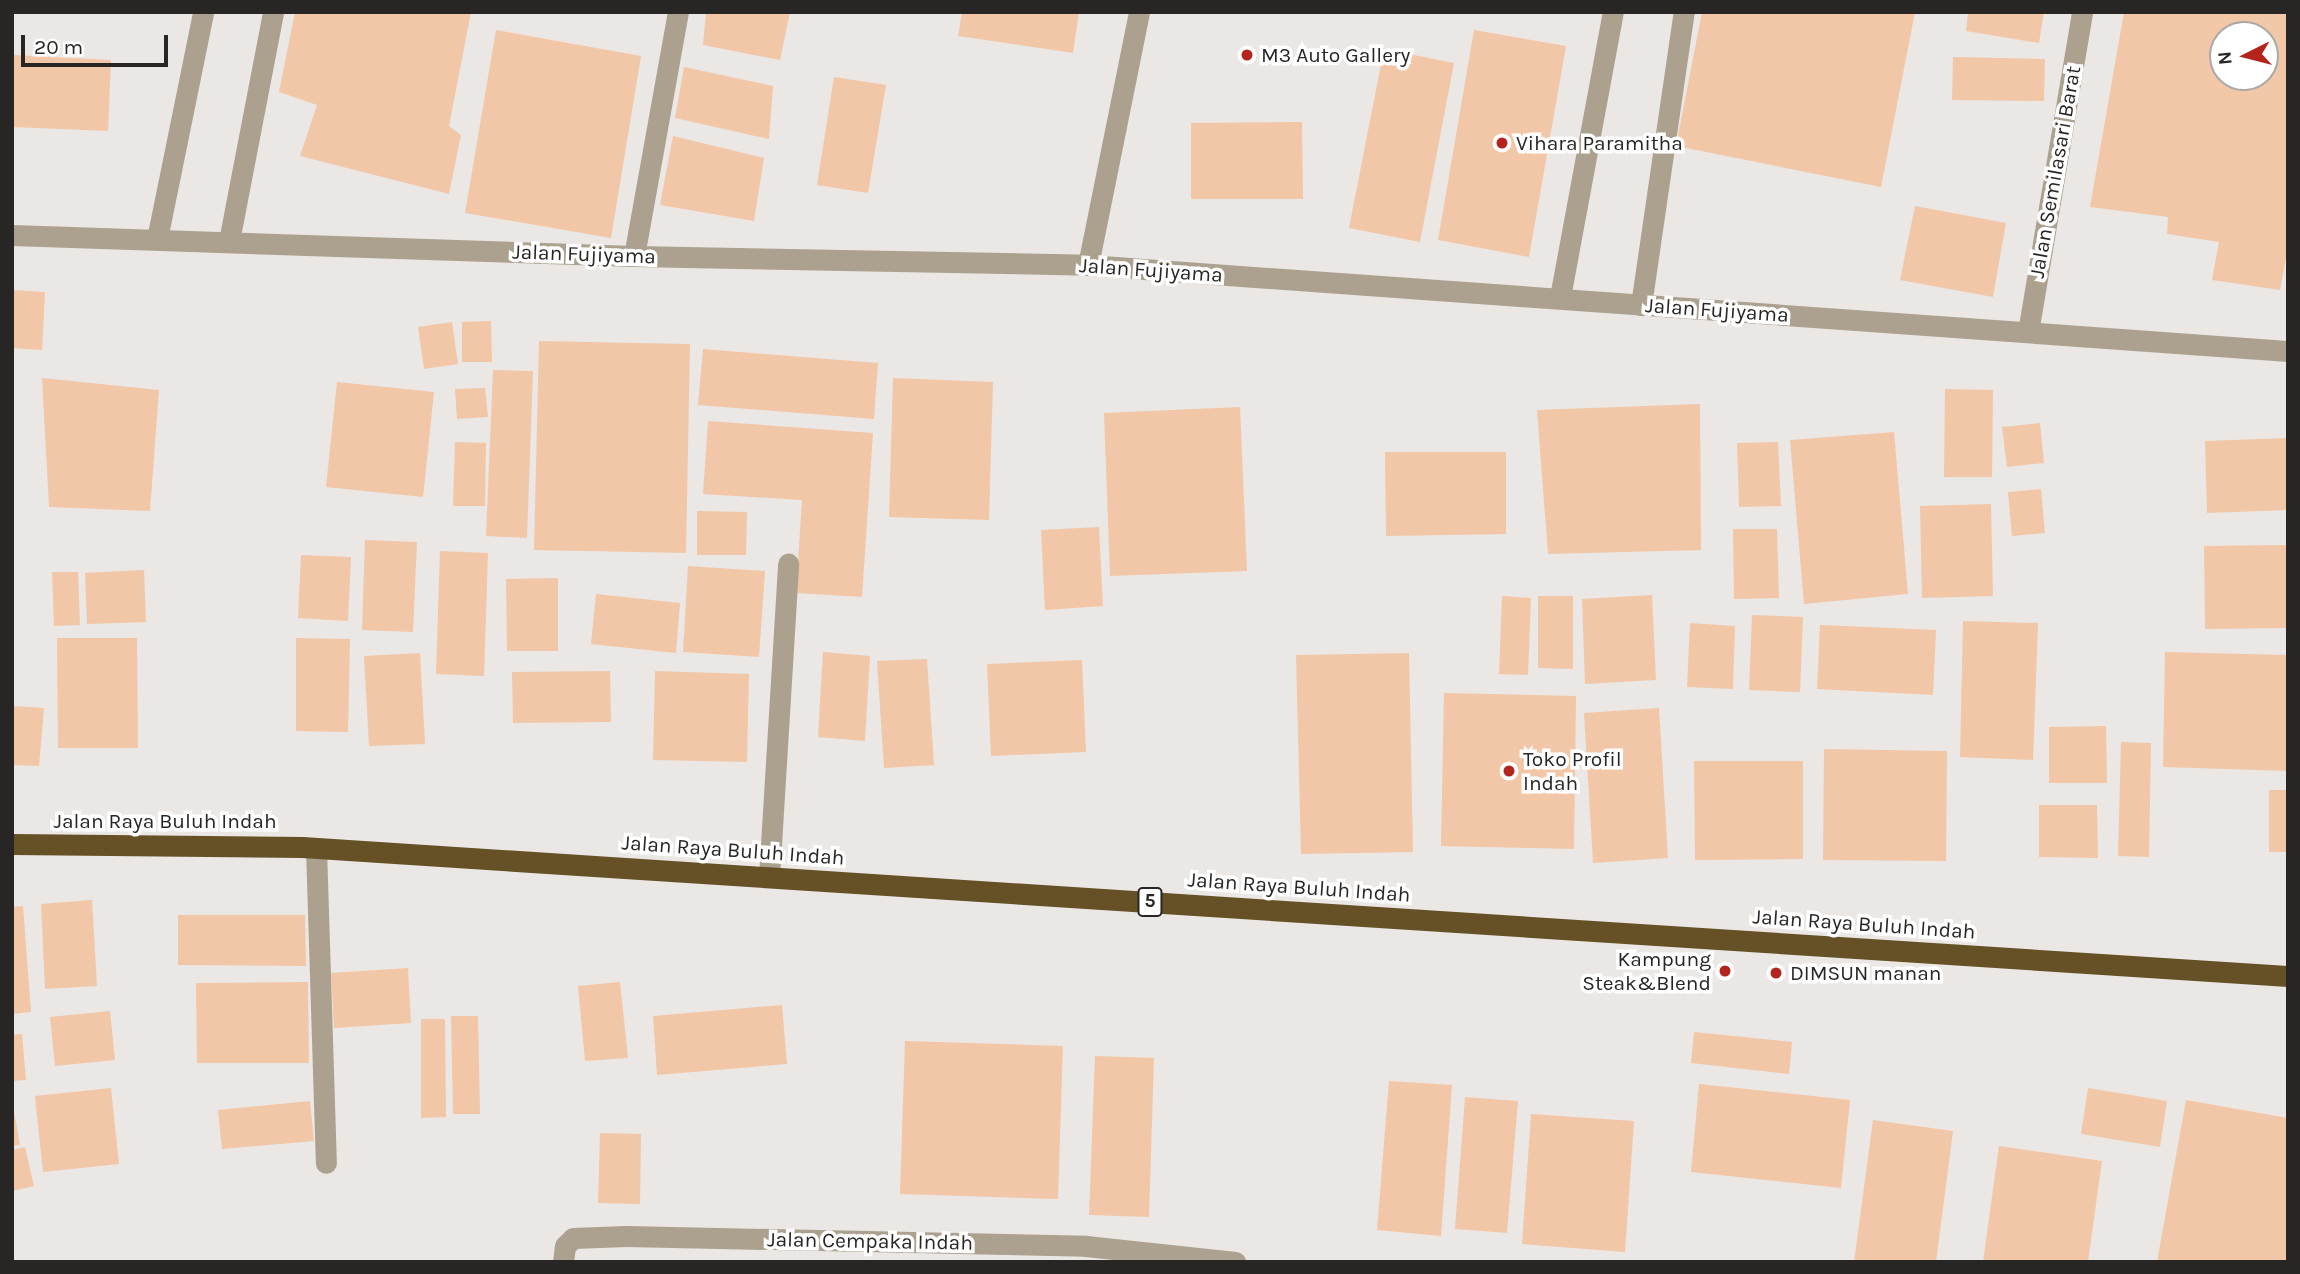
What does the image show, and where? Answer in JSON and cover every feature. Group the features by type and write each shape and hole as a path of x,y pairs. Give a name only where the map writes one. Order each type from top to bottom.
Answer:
{"highway":[{"name":"Jalan Raya Buluh Indah","path":"12,844 316,848 2288,976"}],"street":[{"path":"157,239 204,12"},
{"path":"229,241 274,12"},
{"path":"634,256 678,12"},
{"path":"1088,265 1139,12"},
{"path":"1560,297 1613,12"},
{"path":"1641,305 1684,12"},
{"name":"Jalan Semilasari Barat","path":"2028,332 2082,12"},
{"name":"Jalan Fujiyama","path":"12,234 634,256 1088,265 2288,351"},
{"path":"769,877 788,564"},
{"path":"316,848 326,1163"},
{"name":"Jalan Cempaka Indah","path":"563,1262 565,1246 573,1238 626,1236 1086,1246 1235,1262"}],"building":[{"path":"295,12 471,12 449,126 461,135 449,194 300,156 317,105 279,92"},
{"path":"706,12 790,12 780,60 703,45"},
{"path":"962,12 1079,12 1073,53 958,36"},
{"path":"1702,12 1915,12 1881,187 1676,146"},
{"path":"1968,12 2044,12 2039,43 1966,31"},
{"path":"2124,12 2288,12 2288,248 2280,290 2212,280 2219,242 2167,234 2168,217 2090,207"},
{"path":"496,30 641,56 611,238 465,213"},
{"name":"Vihara Paramitha","path":"1474,30 1566,46 1529,257 1438,240"},
{"path":"1384,49 1454,63 1420,242 1349,228"},
{"path":"12,55 111,60 108,131 12,127"},
{"path":"1953,57 2045,59 2044,101 1952,100"},
{"path":"684,67 773,86 769,139 675,118"},
{"path":"834,77 886,85 868,193 817,185"},
{"path":"1302,122 1303,199 1191,199 1191,123"},
{"path":"673,136 764,158 754,221 660,205"},
{"path":"1915,206 2006,223 1993,297 1900,280"},
{"path":"12,290 45,292 42,350 12,348"},
{"path":"491,321 492,362 462,362 462,322"},
{"path":"452,322 458,364 424,369 418,327"},
{"path":"539,341 690,344 686,553 534,550"},
{"path":"703,349 878,363 874,419 698,405"},
{"path":"493,370 533,371 527,538 486,536"},
{"path":"42,378 159,390 150,511 49,507"},
{"path":"893,378 993,382 989,520 889,517"},
{"path":"337,382 434,392 423,497 326,487"},
{"path":"485,388 488,417 457,419 455,389"},
{"path":"1945,389 1993,390 1992,477 1944,477"},
{"path":"1700,404 1701,550 1548,554 1537,410"},
{"path":"1240,407 1247,571 1110,576 1104,413"},
{"path":"708,421 873,433 862,597 796,593 802,500 703,494"},
{"path":"2040,423 2044,463 2007,467 2002,427"},
{"path":"1894,432 1908,594 1804,604 1790,440"},
{"path":"2288,438 2288,510 2207,513 2205,441"},
{"path":"455,442 486,443 485,506 453,506"},
{"path":"1778,442 1781,506 1739,507 1737,443"},
{"path":"1385,452 1506,452 1506,534 1386,536"},
{"path":"2041,489 2045,533 2012,536 2008,492"},
{"path":"1991,504 1993,596 1922,598 1920,506"},
{"path":"697,511 747,512 746,555 697,555"},
{"path":"1099,527 1103,606 1045,610 1041,530"},
{"path":"1733,529 1777,529 1779,598 1734,599"},
{"path":"365,540 417,542 413,632 362,630"},
{"path":"2288,545 2288,628 2205,629 2204,546"},
{"path":"440,551 488,553 484,676 436,674"},
{"path":"301,555 351,557 348,621 298,618"},
{"path":"688,566 765,571 759,657 683,652"},
{"path":"144,570 146,622 87,624 85,573"},
{"path":"52,572 78,572 80,625 54,626"},
{"path":"558,578 558,651 507,651 506,579"},
{"path":"596,594 680,603 676,653 591,644"},
{"path":"1652,595 1656,680 1585,684 1582,599"},
{"path":"1502,596 1531,598 1528,675 1499,674"},
{"path":"1538,596 1573,596 1573,669 1538,668"},
{"path":"1752,615 1803,617 1800,692 1749,690"},
{"path":"1963,621 2038,623 2033,760 1960,757"},
{"path":"1690,623 1735,626 1733,689 1687,687"},
{"path":"1820,625 1936,630 1933,695 1817,689"},
{"path":"57,638 137,638 138,748 58,748"},
{"path":"296,638 350,639 348,732 296,731"},
{"path":"823,652 870,656 865,741 818,737"},
{"path":"2165,652 2288,655 2288,771 2163,767"},
{"path":"420,653 425,744 369,746 364,656"},
{"path":"1409,653 1413,852 1301,854 1296,655"},
{"path":"927,659 934,765 884,768 877,661"},
{"path":"1082,660 1086,752 991,756 987,664"},
{"path":"610,671 611,722 513,723 512,672"},
{"path":"655,671 749,674 747,762 653,760"},
{"name":"Toko Profil Indah","path":"1444,693 1576,696 1574,849 1441,846"},
{"path":"12,706 44,708 39,766 12,765"},
{"path":"1659,708 1668,858 1593,863 1584,713"},
{"path":"2106,726 2107,783 2049,783 2049,727"},
{"path":"2121,742 2151,743 2149,857 2118,856"},
{"path":"1824,749 1947,751 1946,861 1823,860"},
{"path":"1694,761 1803,761 1803,859 1695,860"},
{"path":"2269,790 2288,790 2288,852 2269,852"},
{"path":"2039,805 2097,805 2098,858 2039,857"},
{"path":"92,900 97,986 45,989 41,904"},
{"path":"23,906 31,1012 12,1014 12,907"},
{"path":"178,915 305,915 306,966 178,965"},
{"path":"408,968 411,1023 334,1028 331,973"},
{"path":"308,982 309,1063 197,1063 196,983"},
{"path":"620,982 628,1058 585,1061 578,986"},
{"path":"782,1005 787,1064 657,1075 653,1016"},
{"path":"110,1011 115,1060 55,1066 50,1017"},
{"path":"451,1016 478,1016 480,1114 453,1114"},
{"path":"421,1019 445,1019 446,1117 421,1118"},
{"path":"1694,1032 1792,1042 1789,1074 1691,1063"},
{"path":"22,1034 26,1080 12,1081 12,1035"},
{"path":"905,1041 1063,1046 1058,1199 900,1194"},
{"path":"1095,1056 1154,1058 1149,1217 1089,1215"},
{"path":"1389,1081 1452,1085 1441,1236 1377,1230"},
{"path":"1699,1084 1850,1100 1841,1188 1691,1172"},
{"path":"111,1088 119,1164 43,1172 35,1096"},
{"path":"2088,1088 2167,1101 2160,1147 2081,1134"},
{"path":"1465,1097 1518,1101 1507,1233 1455,1229"},
{"path":"12,1100 20,1145 12,1146"},
{"path":"2186,1100 2288,1118 2288,1262 2157,1262"},
{"path":"310,1101 314,1141 222,1149 218,1110"},
{"path":"1531,1114 1634,1121 1625,1252 1522,1244"},
{"path":"1873,1120 1953,1131 1936,1262 1854,1262"},
{"path":"600,1133 641,1134 640,1204 598,1203"},
{"path":"1999,1146 2102,1161 2088,1262 1983,1262"},
{"path":"25,1147 34,1186 12,1191 12,1150"}],"place":[{"name":"M3 Auto Gallery","path":"1247,55"},
{"name":"Vihara Paramitha","path":"1502,143"},
{"name":"Toko Profil Indah","path":"1509,771"},
{"name":"Kampung Steak&Blend","path":"1725,971"},
{"name":"DIMSUN manan","path":"1776,973"}]}
